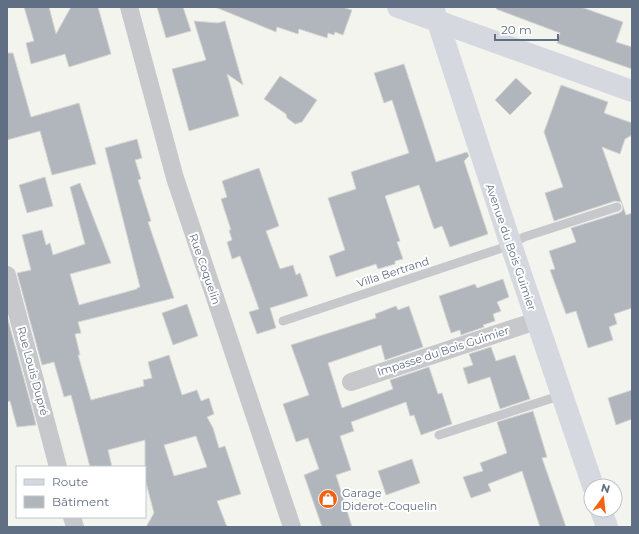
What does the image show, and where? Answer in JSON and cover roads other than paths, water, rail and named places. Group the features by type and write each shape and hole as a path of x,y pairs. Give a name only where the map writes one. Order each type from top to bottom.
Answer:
{"street":[{"name":"Rue Coquelin","path":"129,7 175,178 292,527"},
{"path":"398,7 435,15 632,91"},
{"name":"Avenue du Bois Guimier","path":"435,15 536,321 590,478"},
{"name":"Rue Louis Dupré","path":"7,275 58,466"},
{"name":"Impasse du Bois Guimier","path":"351,382 536,321"}],"lane":[{"name":"Villa Bertrand","path":"284,321 511,246 524,237 616,207"},
{"path":"439,435 562,395"}],"place":[{"name":"Garage Diderot-Coquelin","path":"328,499"}]}
